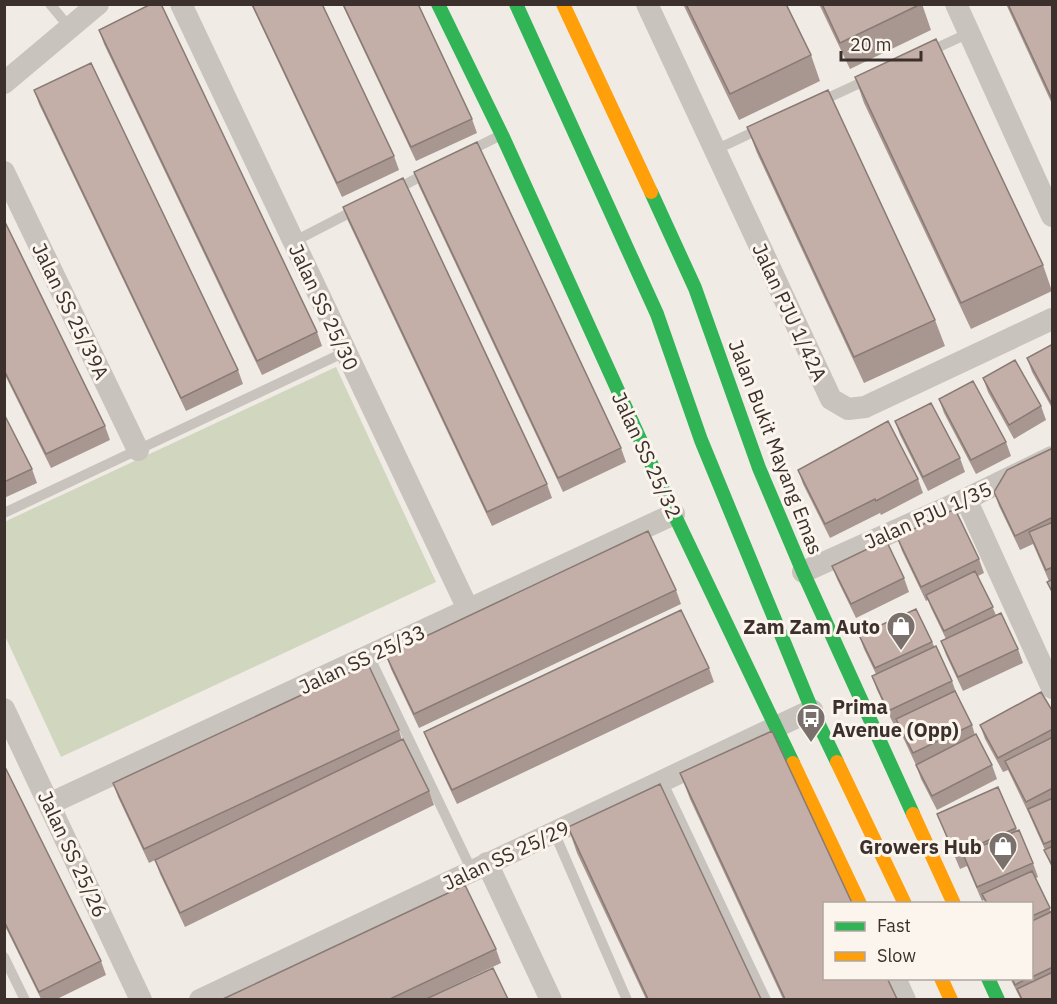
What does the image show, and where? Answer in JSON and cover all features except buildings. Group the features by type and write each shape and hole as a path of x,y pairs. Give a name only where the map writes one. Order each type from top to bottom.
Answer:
{"main road":[{"name":"Jalan SS 25/32","path":"438,4 501,135 674,514 860,902"},
{"path":"516,4 657,314 701,440 812,710 905,902"},
{"name":"Jalan Bukit Mayang Emas","path":"563,4 694,288 759,468 803,572 954,902"},
{"path":"941,980 951,999"},
{"path":"989,980 998,999"}],"street":[{"path":"4,83 98,4"},
{"name":"Jalan SS 25/30","path":"181,4 468,609"},
{"name":"Jalan PJU 1/42A","path":"647,4 831,399 848,409 865,407 1053,319"},
{"path":"956,4 1045,179 1053,216"},
{"name":"Jalan SS 25/39A","path":"4,172 138,450"},
{"name":"Jalan PJU 1/35","path":"803,572 1053,457"},
{"path":"966,499 1053,688"},
{"name":"Jalan SS 25/33","path":"50,804 674,514"},
{"name":"Jalan SS 25/26","path":"4,709 141,999"},
{"name":"Jalan SS 25/29","path":"200,999 812,710"},
{"path":"480,867 551,999"},
{"path":"896,980 904,999"}],"lane":[{"path":"50,4 70,28"},
{"path":"916,57 969,33"},
{"path":"810,106 884,72"},
{"path":"715,150 768,126"},
{"path":"460,156 501,135"},
{"path":"387,194 439,167"},
{"path":"293,242 366,205"},
{"path":"4,513 345,352"},
{"path":"369,656 480,867"},
{"path":"662,781 766,999"},
{"path":"554,832 627,999"},
{"path":"4,957 25,999"}],"green space":[{"path":"336,367 436,582 61,757 5,636 4,522"}],"traffic: fast":[{"path":"438,4 502,135 674,514 793,763"},
{"path":"516,4 657,314 701,440 812,710 837,762"},
{"path":"651,192 695,288 759,468 803,572 913,814"},
{"path":"989,980 998,1000"}],"traffic: slow":[{"path":"563,4 651,192"},
{"path":"837,762 904,902"},
{"path":"793,763 859,902"},
{"path":"913,814 953,902"},
{"path":"942,980 951,1000"}],"place":[{"name":"Zam Zam Auto","path":"901,652"},
{"name":"Prima Avenue (Opp)","path":"811,744"},
{"name":"Growers Hub","path":"1003,872"}]}
